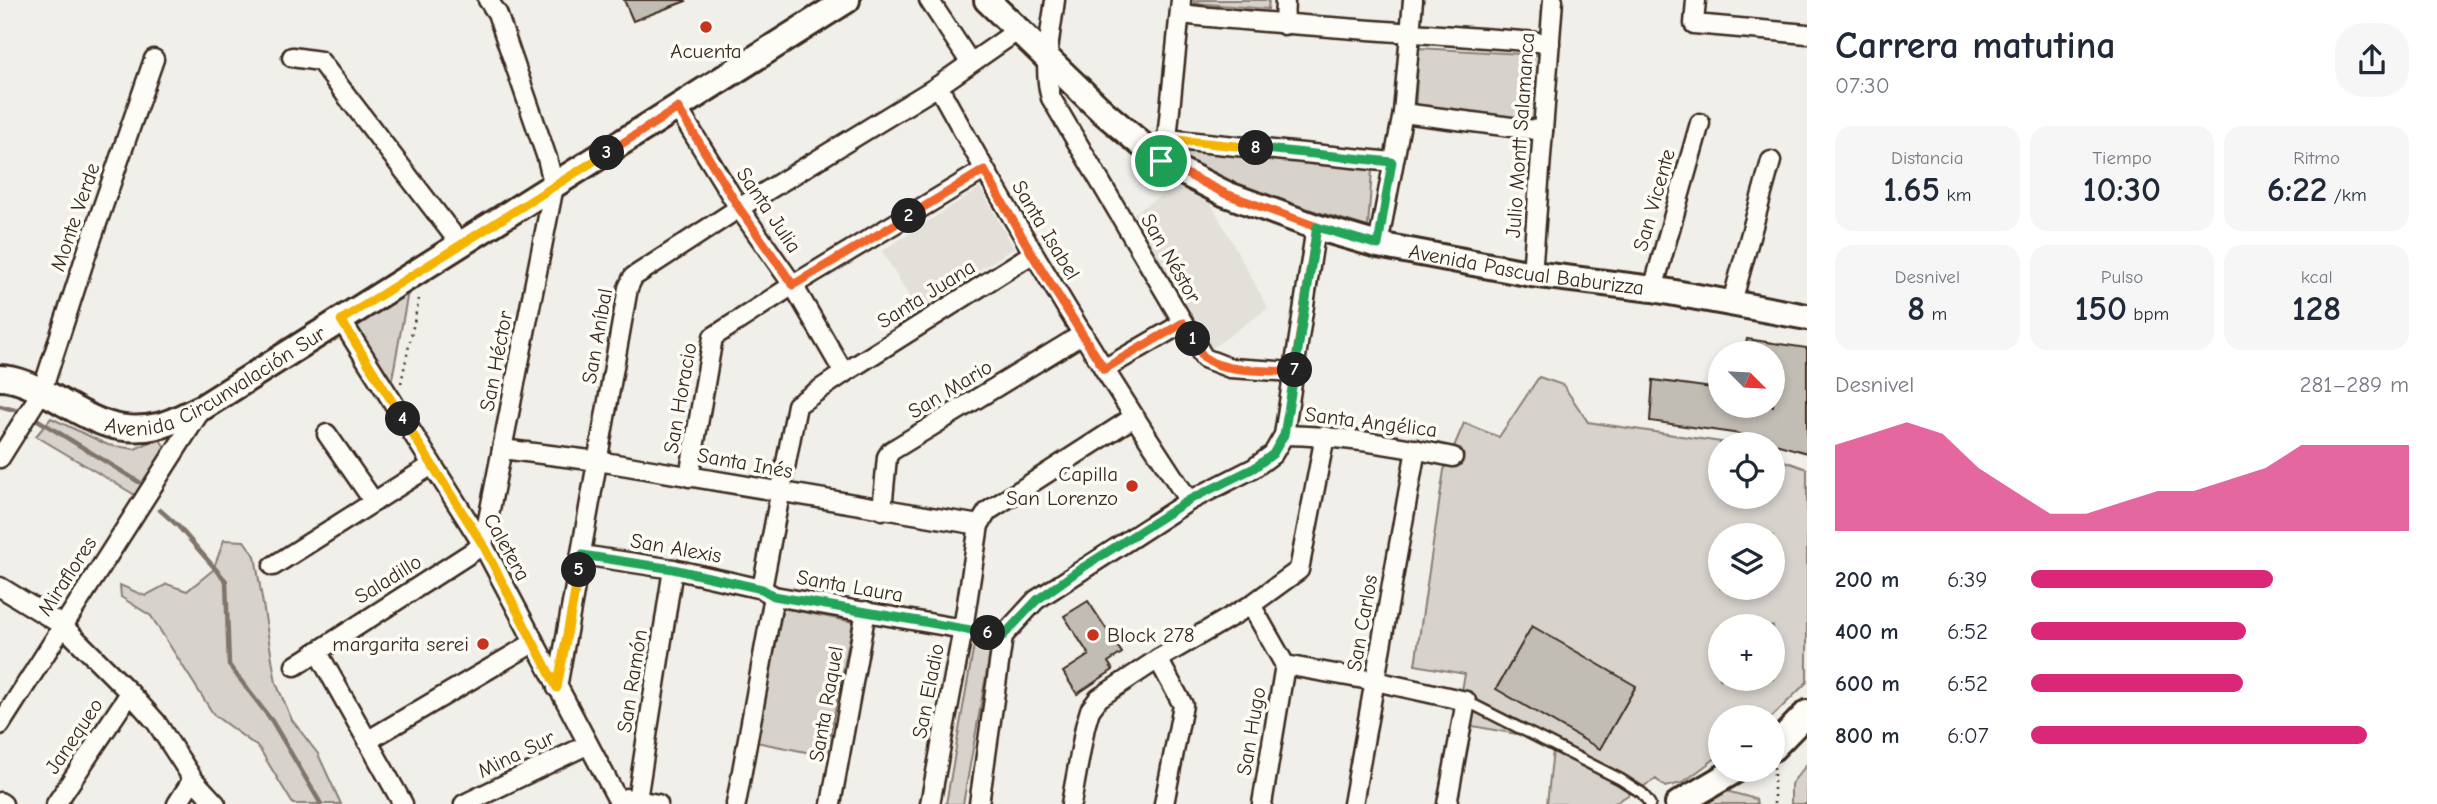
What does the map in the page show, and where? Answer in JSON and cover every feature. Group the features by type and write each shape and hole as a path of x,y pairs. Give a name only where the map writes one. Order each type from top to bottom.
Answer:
{"main road":[{"name":"Avenida Pascual Baburizza","path":"987,0 1102,111 1226,194 1317,227 1378,245 1532,274 1653,289 1807,317"},
{"name":"Avenida Circunvalación Sur","path":"0,378 8,378 31,407 95,420 121,429 164,424 203,407 845,1"},
{"path":"1785,736 1807,713"},
{"path":"1678,804 1716,782"}],"street":[{"path":"488,0 497,13 547,158 554,186"},
{"path":"929,0 970,62"},
{"name":"San Néstor","path":"1055,0 1047,83 1051,98 1205,358 1230,368 1294,372"},
{"path":"1284,25 1285,0"},
{"path":"1378,245 1402,113 1413,0"},
{"name":"Julio Montt Salamanca","path":"1532,274 1553,0"},
{"path":"1696,0 1694,24 1807,34"},
{"path":"1392,162 1164,150 1180,7 1284,25 1550,43"},
{"name":"San Aníbal","path":"557,688 628,288 633,277 937,86 1017,31"},
{"path":"292,57 320,61 461,244"},
{"name":"Monte Verde","path":"0,458 31,407 154,59"},
{"path":"937,86 984,170"},
{"name":"Santa Julia","path":"678,108 739,208 793,285 844,373"},
{"path":"1402,113 1543,131"},
{"name":"San Vicente","path":"1653,289 1700,123"},
{"path":"1732,302 1771,161"},
{"name":"Santa Isabel","path":"793,285 984,170 1032,254 1189,500"},
{"name":"San Héctor","path":"483,545 554,186"},
{"path":"981,804 1003,636 1037,600 1189,500 1254,468 1273,454 1284,435 1317,227"},
{"name":"Santa Juana","path":"768,592 781,492 797,405 1032,254"},
{"name":"San Horacio","path":"689,477 713,337 793,285"},
{"name":"Caletera","path":"341,320 483,545 587,745 624,800"},
{"path":"1104,369 1183,323"},
{"name":"San Mario","path":"883,510 887,457 891,451 1083,334"},
{"name":"Miraflores","path":"0,725 203,407"},
{"path":"979,525 988,512 1134,417"},
{"path":"164,424 174,452"},
{"path":"327,435 374,502"},
{"name":"Santa Angélica","path":"1284,435 1325,436 1453,457"},
{"path":"1071,804 1090,710 1099,698 1158,659 1251,605 1299,570 1325,436"},
{"name":"Santa Inés","path":"502,449 598,461 979,525"},
{"name":"San Carlos","path":"1353,804 1416,449"},
{"path":"273,566 432,465"},
{"name":"San Eladio","path":"930,804 963,629 979,525"},
{"name":"Saladillo","path":"295,666 483,545"},
{"name":"San Alexis","path":"582,555 673,569 768,592"},
{"name":"San Ramón","path":"624,800 673,569"},
{"path":"0,587 62,625 130,693 156,722 192,779 216,804"},
{"name":"Santa Laura","path":"736,804 768,592 1003,636"},
{"path":"1251,605 1285,665 1466,701 1447,804"},
{"name":"Santa Raquel","path":"831,804 866,611"},
{"path":"367,741 533,643"},
{"path":"317,651 403,804"},
{"path":"1158,659 1183,705 1164,804"},
{"name":"San Hugo","path":"1262,804 1285,665"},
{"name":"Janequeo","path":"56,804 130,693"},
{"name":"Mina Sur","path":"464,804 587,745"},
{"path":"177,804 192,779"},
{"path":"624,800 658,804"}],"lane":[{"path":"1466,701 1620,779 1642,793 1650,804"}],"path":[{"path":"396,407 426,267"},
{"path":"1774,782 1774,803"}],"shaded area":[{"path":"1194,0 1269,0 1268,9 1194,3"},
{"path":"1419,48 1539,55 1535,119 1415,111"},
{"path":"1168,146 1372,170 1368,227 1231,186 1168,158"},
{"path":"1177,185 1208,198 1268,308 1211,349 1131,215"},
{"path":"980,188 1014,248 917,309 882,251"},
{"path":"410,281 390,390 348,319"},
{"path":"1539,377 1563,385 1588,422 1708,440 1708,509 1785,509 1785,461 1807,469 1807,682 1784,705 1708,705 1708,764 1682,783 1665,787 1656,779 1613,804 1547,804 1554,741 1456,723 1465,674 1415,665 1444,470 1464,423 1499,437"},
{"path":"51,418 108,445 135,449 159,438 166,449 135,495 36,436"},
{"path":"224,540 244,541 255,556 276,683 292,720 318,754 341,804 293,804 259,748 214,715 151,616 121,597 120,585 145,596 167,584 187,591 213,570"},
{"path":"783,608 853,622 826,756 756,742"},
{"path":"974,645 991,648 963,804 946,804"},
{"path":"1807,764 1807,804 1791,804 1791,784"},
{"path":"1719,789 1756,799 1757,804 1694,804"}],"building":[{"path":"624,0 685,0 686,1 633,21"},
{"path":"1785,345 1807,348 1807,453 1785,447 1785,432 1726,432 1650,421 1653,380 1708,387 1708,418 1785,418"},
{"name":"Block 278","path":"1088,601 1122,653 1108,662 1113,670 1077,694 1063,672 1089,655 1064,616"},
{"path":"1532,626 1636,686 1600,749 1496,689"}],"waterway":[{"path":"0,406 25,413"},
{"path":"33,417 139,482"},
{"path":"160,510 178,526 226,581 229,665 272,721 321,804"}],"place":[{"name":"Acuenta","path":"706,27"},
{"name":"Capilla San Lorenzo","path":"1132,486"},
{"name":"Block 278","path":"1093,635"},
{"name":"margarita serei","path":"483,644"}],"route":[{"path":"1161,161 1167,139 1392,162 1378,245 1317,227 1306,299 1284,435 1273,454 1254,468 1189,500 1079,570 1037,600 1003,636 774,596 762,589 673,569 582,555 557,688 483,545 341,320 678,108 739,208 793,285 984,170 1032,254 1104,369 1183,323 1205,358 1219,365 1294,372 1317,227 1226,194 1161,161"}]}
